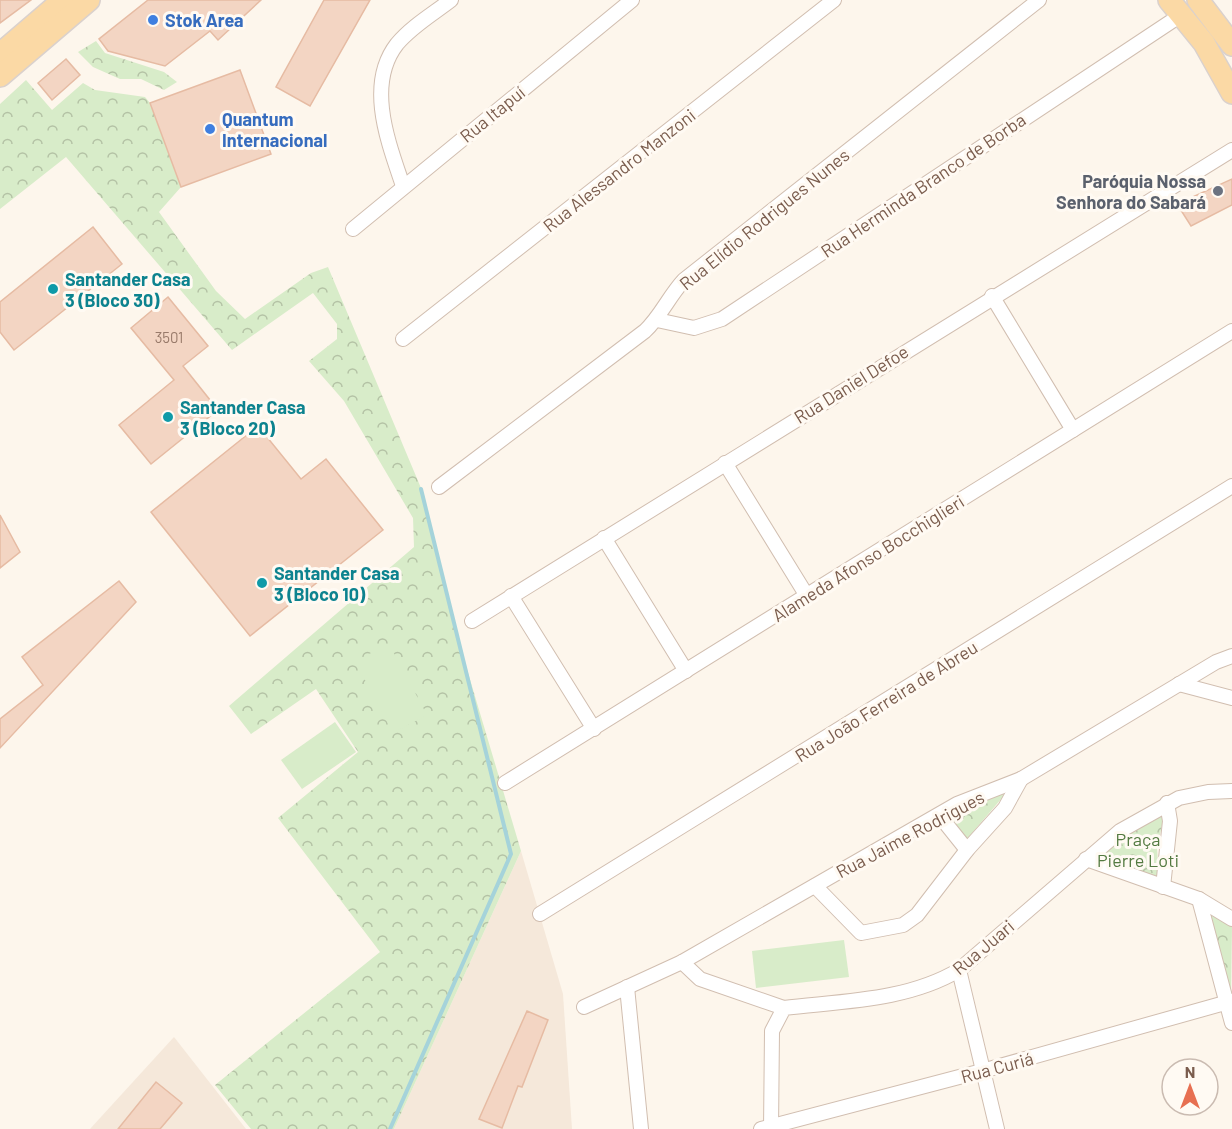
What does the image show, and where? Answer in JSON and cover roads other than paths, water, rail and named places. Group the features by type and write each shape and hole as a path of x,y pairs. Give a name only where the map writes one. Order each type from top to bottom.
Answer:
{"main road":[{"path":"0,54 63,0"},
{"path":"0,76 89,0"},
{"path":"1198,0 1232,45"},
{"path":"1175,8 1204,43 1232,93"}],"street":[{"path":"403,186 384,131 383,82 388,60 396,45 439,6 451,0"},
{"name":"Rua Itapuí","path":"353,229 632,0"},
{"name":"Rua Alessandro Manzoni","path":"403,339 834,0"},
{"name":"Rua Elídio Rodrigues Nunes","path":"439,487 657,320 669,298 684,280 1039,0"},
{"name":"Rua Herminda Branco de Borba","path":"657,320 694,328 722,319 1175,8"},
{"name":"Rua Daniel Defoe","path":"472,621 992,296 1232,150"},
{"path":"992,296 1073,430"},
{"name":"Alameda Afonso Bocchiglieri","path":"505,783 1232,331"},
{"path":"725,463 807,596"},
{"name":"Rua João Ferreira de Abreu","path":"540,914 1232,486"},
{"path":"604,538 686,671"},
{"path":"511,596 594,729"},
{"name":"Rua Jaime Rodrigues","path":"584,1007 682,962 968,799 1021,779 1216,662 1232,656"},
{"path":"1179,684 1232,698"},
{"path":"815,886 861,933 903,925 917,915 967,850 1012,798 1021,779"},
{"name":"Rua Juari","path":"784,1008 886,995 919,988 941,980 958,970 1120,831 1167,803 1209,792 1232,791"},
{"path":"1163,887 1170,821 1167,803"},
{"path":"939,815 967,850"},
{"path":"1086,859 1199,899 1232,919"},
{"path":"1199,899 1229,1002 1232,1023"},
{"path":"682,962 700,979 784,1008 772,1031 768,1129"},
{"path":"958,970 997,1129"},
{"path":"627,987 641,1129"},
{"name":"Rua Curiá","path":"768,1129 1229,1002"}],"waterway":[{"path":"390,1129 511,854 421,489"}],"place":[{"name":"Stok Area","path":"153,20"},
{"name":"Quantum Internacional","path":"210,129"},
{"name":"Paróquia Nossa Senhora do Sabará","path":"1218,191"},
{"name":"Santander Casa 3 (Bloco 30)","path":"53,289"},
{"name":"Santander Casa 3 (Bloco 20)","path":"168,417"},
{"name":"Santander Casa 3 (Bloco 10)","path":"262,583"}],"park label":[{"name":"Praça Pierre Loti","path":"1138,849"}]}
